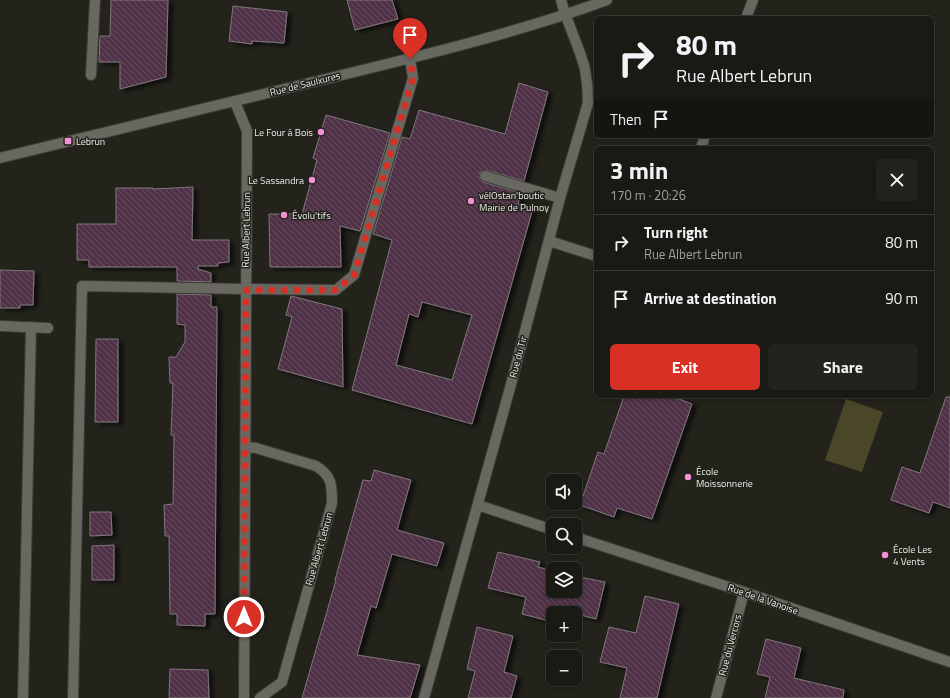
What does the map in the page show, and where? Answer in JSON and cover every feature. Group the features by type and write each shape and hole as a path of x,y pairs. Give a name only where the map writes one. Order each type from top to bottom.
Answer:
{"street":[{"path":"91,75 95,0"},
{"name":"Rue du Tir","path":"424,698 478,505 560,198 588,103 588,88 584,68 561,0"},
{"name":"Rue de Saulxures","path":"0,158 410,59 518,30 607,0"},
{"path":"747,16 753,0"},
{"path":"73,698 82,286 246,290 336,290 354,275 413,78 410,59"},
{"name":"Rue Albert Lebrun","path":"235,102 247,131 244,698"},
{"path":"485,176 560,198"},
{"path":"549,241 594,255"},
{"path":"0,326 48,328"},
{"path":"23,698 31,327"},
{"name":"Rue Albert Lebrun","path":"245,447 256,448 316,466 323,470 330,479 332,489 332,503 282,682 260,698"},
{"path":"478,505 546,528"},
{"name":"Rue de la Vanoise","path":"582,539 744,592 950,662"},
{"name":"Rue du Vercors","path":"716,698 744,592"}],"shaded area":[{"path":"846,399 883,412 862,472 825,460"}],"building":[{"path":"111,0 168,0 166,77 120,89 120,62 99,62 100,36 110,36"},
{"path":"347,0 392,0 398,19 355,30"},
{"path":"233,6 287,12 284,43 252,41 252,44 229,41"},
{"path":"519,83 548,92 524,181 486,170 480,172 479,177 483,182 521,193 518,204 533,208 472,424 352,390 392,240 373,234 402,137 410,139 419,110 505,134","holes":["422,302 472,315 452,380 396,365 409,314 418,317"]},
{"path":"326,115 390,133 360,231 340,226 341,267 270,267 269,214 302,214 317,160 313,158"},
{"path":"193,187 192,240 229,240 229,262 218,263 218,266 198,266 198,269 211,273 211,282 177,281 177,267 89,267 89,260 77,260 77,224 116,224 116,188 153,189"},
{"path":"0,270 34,271 33,305 20,305 20,308 0,308"},
{"path":"177,294 211,295 211,307 217,307 215,614 205,614 205,626 177,625 177,614 170,614 169,536 165,536 164,505 173,504 174,435 171,435 173,383 170,383 169,357 176,357 185,342 185,325 177,324"},
{"path":"291,296 342,309 343,387 278,369 292,317 286,315"},
{"path":"96,339 118,339 118,422 95,422"},
{"path":"946,397 950,397 950,508 933,502 929,513 891,500 902,467 920,473"},
{"path":"623,398 676,398 692,404 652,519 617,508 614,517 582,506 582,499 598,452 604,454"},
{"path":"374,470 411,480 397,530 444,543 437,566 392,554 376,608 371,606 357,655 420,665 410,698 302,698 363,480 371,481"},
{"path":"90,512 111,512 112,535 90,536"},
{"path":"114,545 114,580 92,580 92,546"},
{"path":"498,552 540,562 538,567 546,569 546,598 582,598 582,577 605,582 596,619 582,615 582,606 546,606 546,620 522,614 526,597 488,588"},
{"path":"645,596 679,604 657,698 620,698 627,668 600,662 609,627 636,633"},
{"path":"477,627 513,636 504,672 517,676 511,698 468,698 475,671 467,669"},
{"path":"766,639 801,648 794,678 844,690 843,698 765,698 770,677 757,674"},
{"path":"170,669 208,670 209,698 169,698"}],"place":[{"name":"Le Four à Bois","path":"321,132"},
{"name":"Lebrun","path":"68,141"},
{"name":"Le Sassandra","path":"312,180"},
{"name":"vélOstan'boutic Mairie de Pulnoy","path":"471,201"},
{"name":"Évolu'tifs","path":"284,215"},
{"name":"École Moissonnerie","path":"688,477"},
{"name":"École Les 4 Vents","path":"885,555"}],"route":[{"path":"244,617 246,290 336,290 354,275 413,78 410,59"}]}
